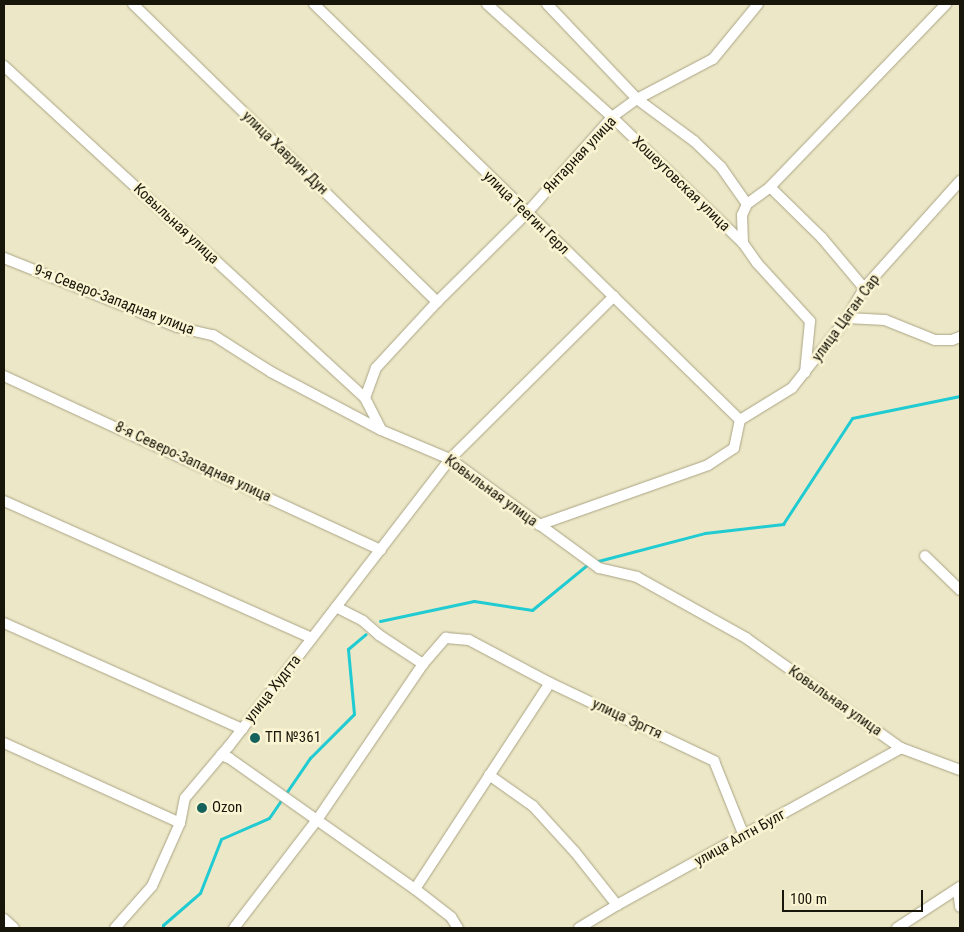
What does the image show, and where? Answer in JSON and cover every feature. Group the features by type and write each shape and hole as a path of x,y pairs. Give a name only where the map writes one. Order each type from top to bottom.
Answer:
{"street":[{"name":"улица Хаврин Дун","path":"133,4 437,302"},
{"name":"улица Теегин Герл","path":"314,4 526,214 614,296 740,420"},
{"name":"Хошеутовская улица","path":"487,4 612,117 742,243 757,263 810,321 805,373"},
{"path":"547,4 637,99 694,141 714,160 747,204"},
{"path":"742,243 742,215 747,204 770,187 946,4"},
{"name":"Янтарная улица","path":"365,398 376,368 437,302 526,214 612,117 637,99 713,59 753,6"},
{"name":"Ковыльная улица","path":"4,66 365,398 381,430 450,459 599,568 637,577 746,638 902,748 945,766 960,770"},
{"name":"улица Цаган Сар","path":"740,420 779,398 792,388 847,318 864,288 960,181"},
{"path":"770,187 822,238 864,288"},
{"name":"9-я Северо-Западная улица","path":"4,258 177,327 213,335 270,372 381,430"},
{"name":"улица Худгта","path":"115,928 152,886 180,823 186,798 222,755 450,459 614,296"},
{"path":"847,318 885,320 935,340 952,340 960,337"},
{"name":"8-я Северо-Западная улица","path":"4,376 381,550"},
{"path":"539,525 708,464 734,448 740,420"},
{"path":"4,501 312,638"},
{"path":"925,556 960,590"},
{"path":"234,928 317,820 423,664 379,635 363,621 336,607"},
{"path":"4,623 242,729"},
{"name":"улица Эргтя","path":"423,664 446,638 469,640 550,683 714,760 744,836"},
{"path":"415,889 550,683"},
{"path":"4,742 180,823"},
{"name":"улица Алтн Булг","path":"583,928 617,905 902,748"},
{"path":"222,755 229,758 415,889 451,917 458,928"},
{"path":"489,775 533,806 575,852 617,905"},
{"path":"897,928 959,888 960,907"},
{"path":"4,919 14,928"}],"waterway":[{"path":"598,561 705,533 783,524 852,418 960,396"},
{"path":"380,621 474,601 532,610 588,564"},
{"path":"163,928 163,925 200,893 221,839 269,818 310,758 354,714 348,649 366,634"}],"place":[{"name":"ТП №361","path":"255,738"},
{"name":"Ozon","path":"202,808"}]}
